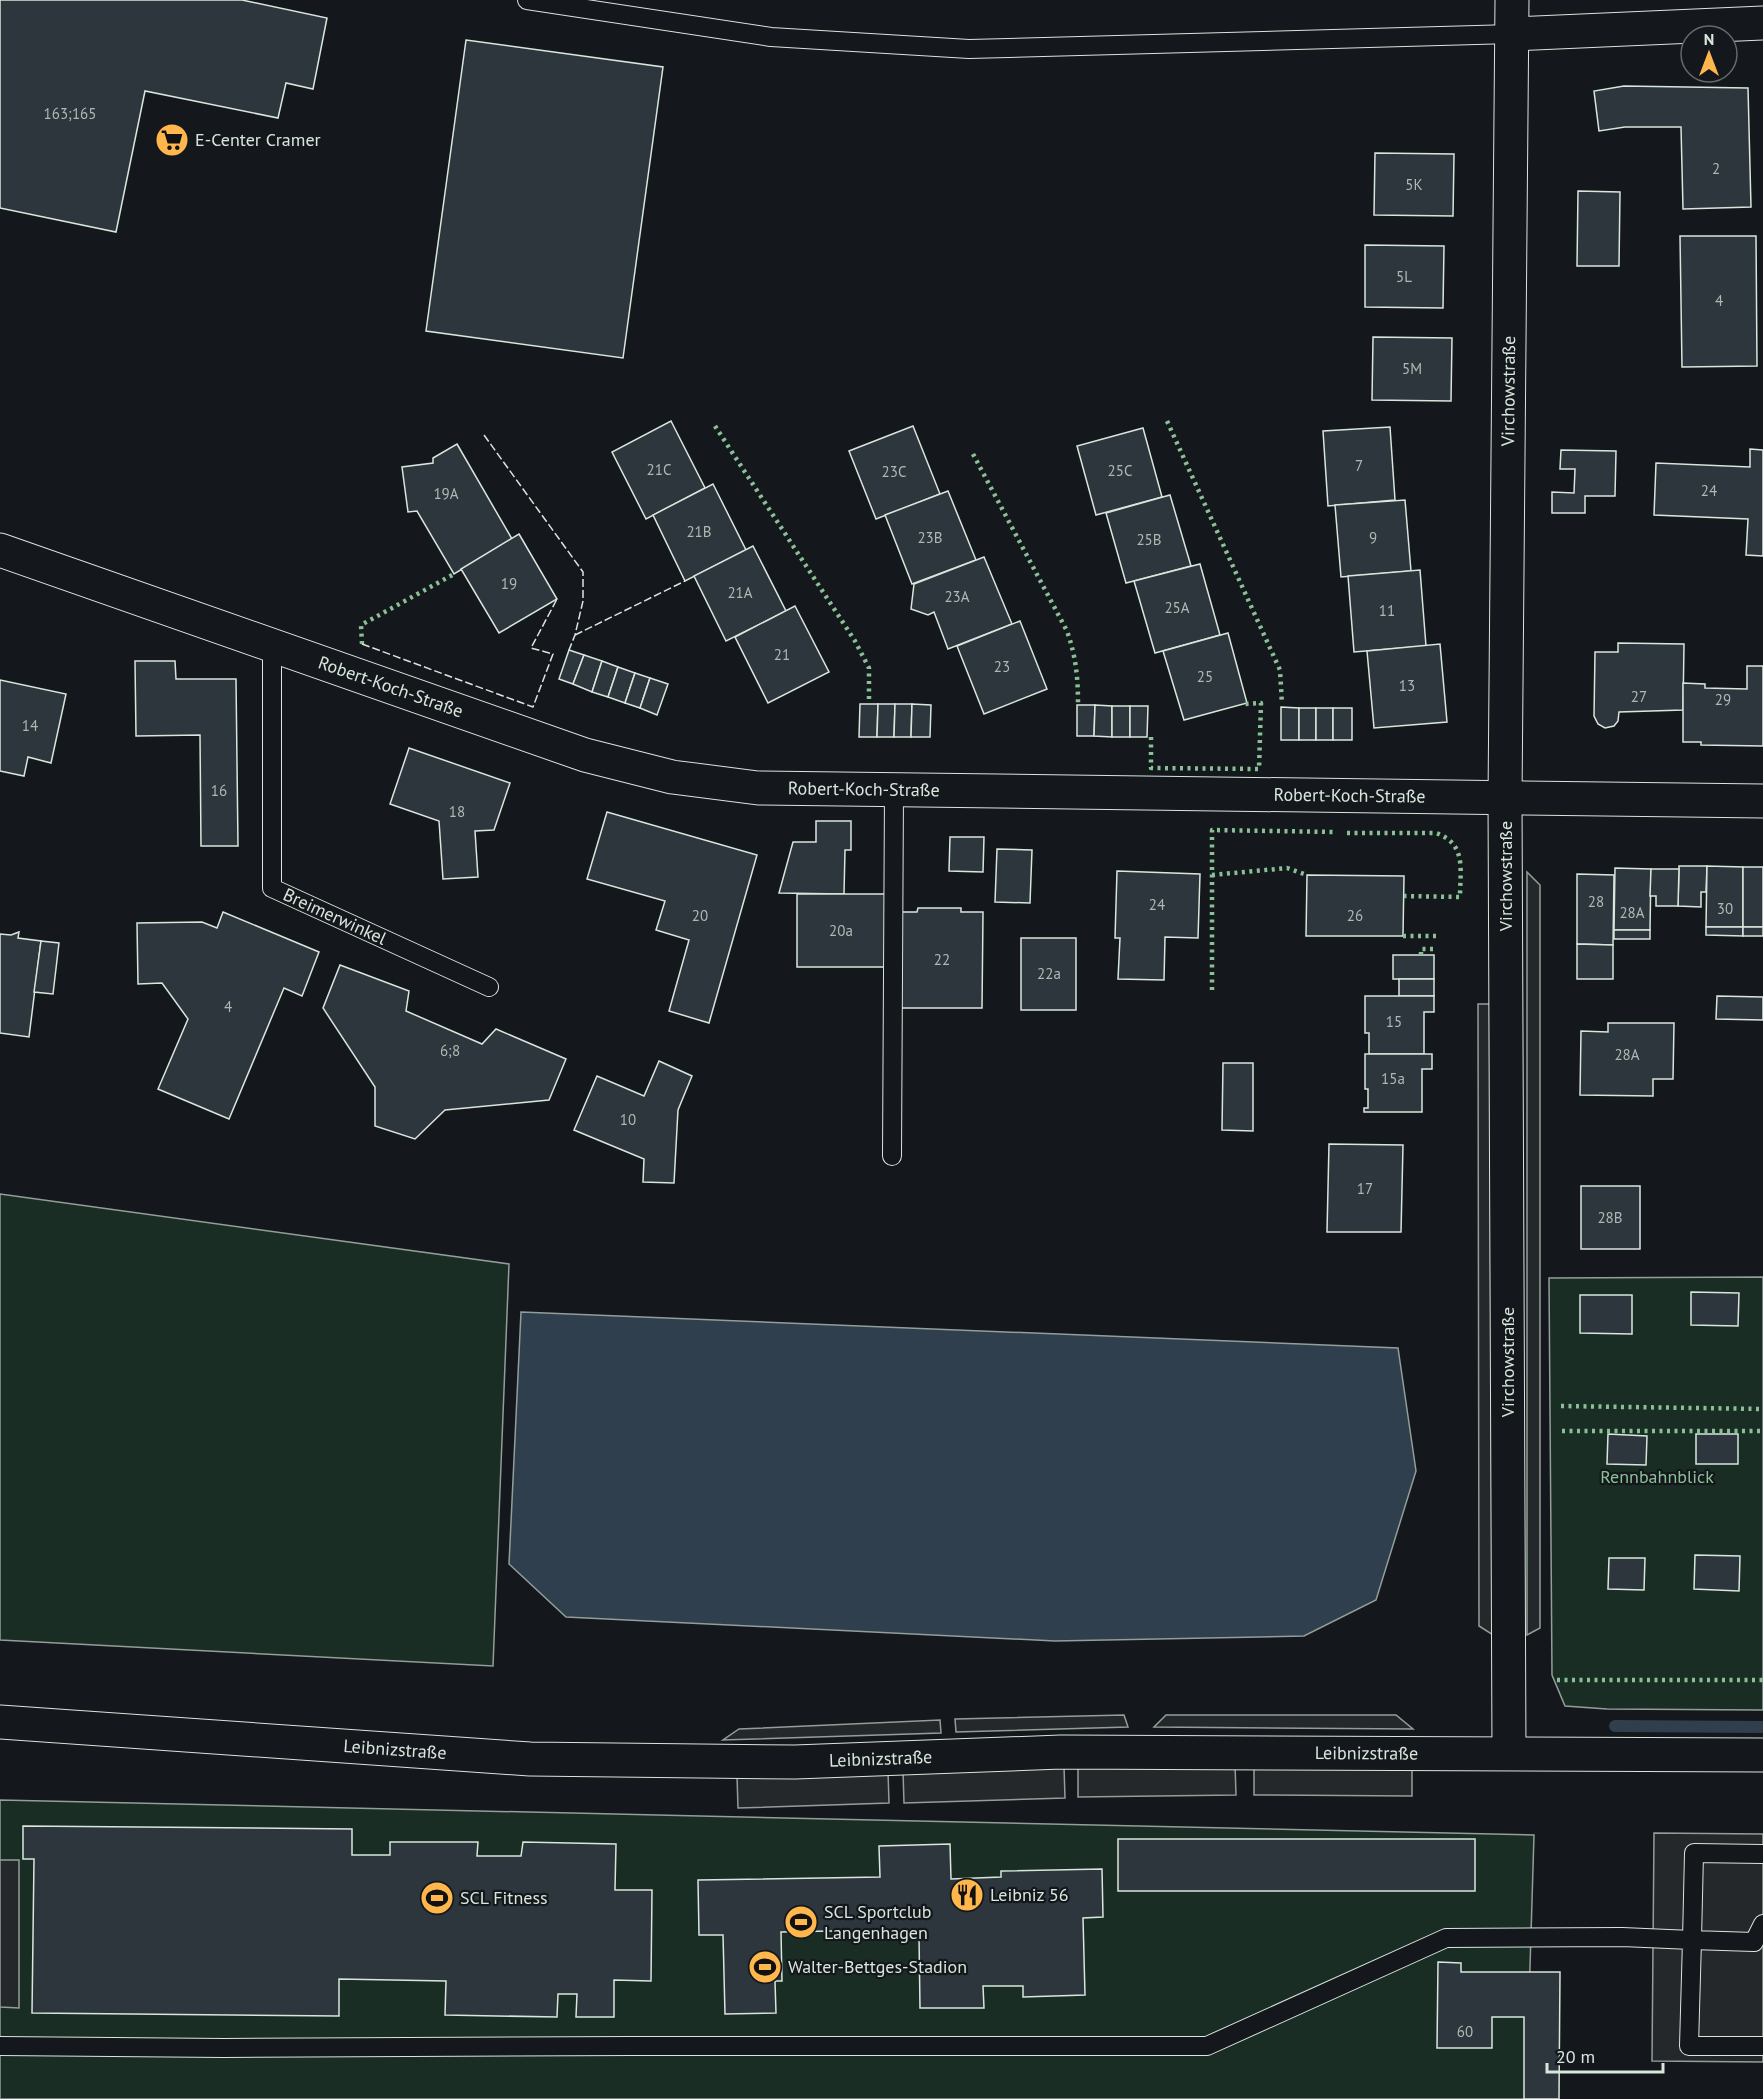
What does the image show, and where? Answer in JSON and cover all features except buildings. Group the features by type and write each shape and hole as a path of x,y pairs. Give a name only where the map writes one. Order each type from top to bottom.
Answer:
{"street":[{"name":"Virchowstraße","path":"1509,1753 1505,799 1512,0"},
{"path":"1512,34 1763,23"},
{"name":"Robert-Koch-Straße","path":"0,550 585,755 672,777 758,788 1763,801"},
{"name":"Leibnizstraße","path":"0,1722 530,1759 795,1762 1061,1752 1763,1755"}],"lane":[{"path":"527,0 771,37 969,49 1512,34"},
{"name":"Breimerwinkel","path":"272,645 272,888 489,987"},
{"path":"892,1156 894,790"},
{"path":"0,1722 0,1733"},
{"path":"1763,1854 1694,1853 1689,2046 1763,2046"},
{"path":"0,2046 236,2048 1207,2046 1446,1938 1622,1937 1754,1942 1763,1924"}],"green space":[{"path":"0,1194 509,1264 493,1666 0,1640"},
{"name":"Rennbahnblick","path":"1763,1277 1763,1710 1607,1709 1565,1706 1552,1675 1549,1278"},
{"name":"Walter-Bettges-Stadion","path":"0,1800 1534,1835 1526,2099 0,2099"}],"shaded area":[{"path":"1527,872 1540,885 1540,1628 1527,1635"},
{"path":"1478,1004 1493,1004 1493,1635 1479,1626"},
{"path":"1124,1715 1128,1727 956,1732 955,1719"},
{"path":"1166,1715 1396,1715 1413,1729 1154,1727"},
{"path":"940,1720 941,1733 723,1740 739,1729"},
{"path":"1254,1763 1412,1764 1412,1796 1254,1795"},
{"path":"1235,1764 1236,1795 1078,1797 1078,1765"},
{"path":"1064,1766 1065,1798 904,1803 903,1771"},
{"path":"888,1771 889,1803 738,1808 737,1776"},
{"path":"1654,1833 1763,1834 1763,2062 1652,2061"},
{"path":"0,1860 19,1860 19,2008 0,2007"}],"water":[{"path":"521,1312 1398,1348 1416,1471 1376,1600 1304,1636 1055,1641 566,1617 509,1564"}],"waterway":[{"path":"1615,1726 1763,1727"}],"hedge":[{"path":"1167,421 1280,670 1282,704"},
{"path":"715,426 855,641 869,668 869,699"},
{"path":"973,454 1067,631 1076,667 1078,704"},
{"path":"362,644 361,625 454,574"},
{"path":"1151,737 1151,768 1259,769 1261,703 1244,704"},
{"path":"1212,990 1212,830 1333,832"},
{"path":"1347,833 1436,833 1453,844 1460,859 1460,897 1404,896"},
{"path":"1212,875 1287,868 1307,875"},
{"path":"1403,936 1436,936"},
{"path":"1421,955 1421,949 1436,949"},
{"path":"1561,1406 1763,1409"},
{"path":"1562,1431 1763,1431"},
{"path":"1557,1680 1763,1680"}],"fence":[{"path":"484,435 583,572 583,601 569,650"},
{"path":"575,635 685,581"},
{"path":"362,644 533,707 553,654 531,648 557,599"}],"place":[{"name":"E-Center Cramer","path":"172,140"},
{"name":"Leibniz 56","path":"967,1895"},
{"name":"SCL Fitness","path":"437,1898"},
{"name":"SCL Sportclub Langenhagen","path":"801,1922"},
{"name":"Walter-Bettges-Stadion","path":"765,1967"}]}
